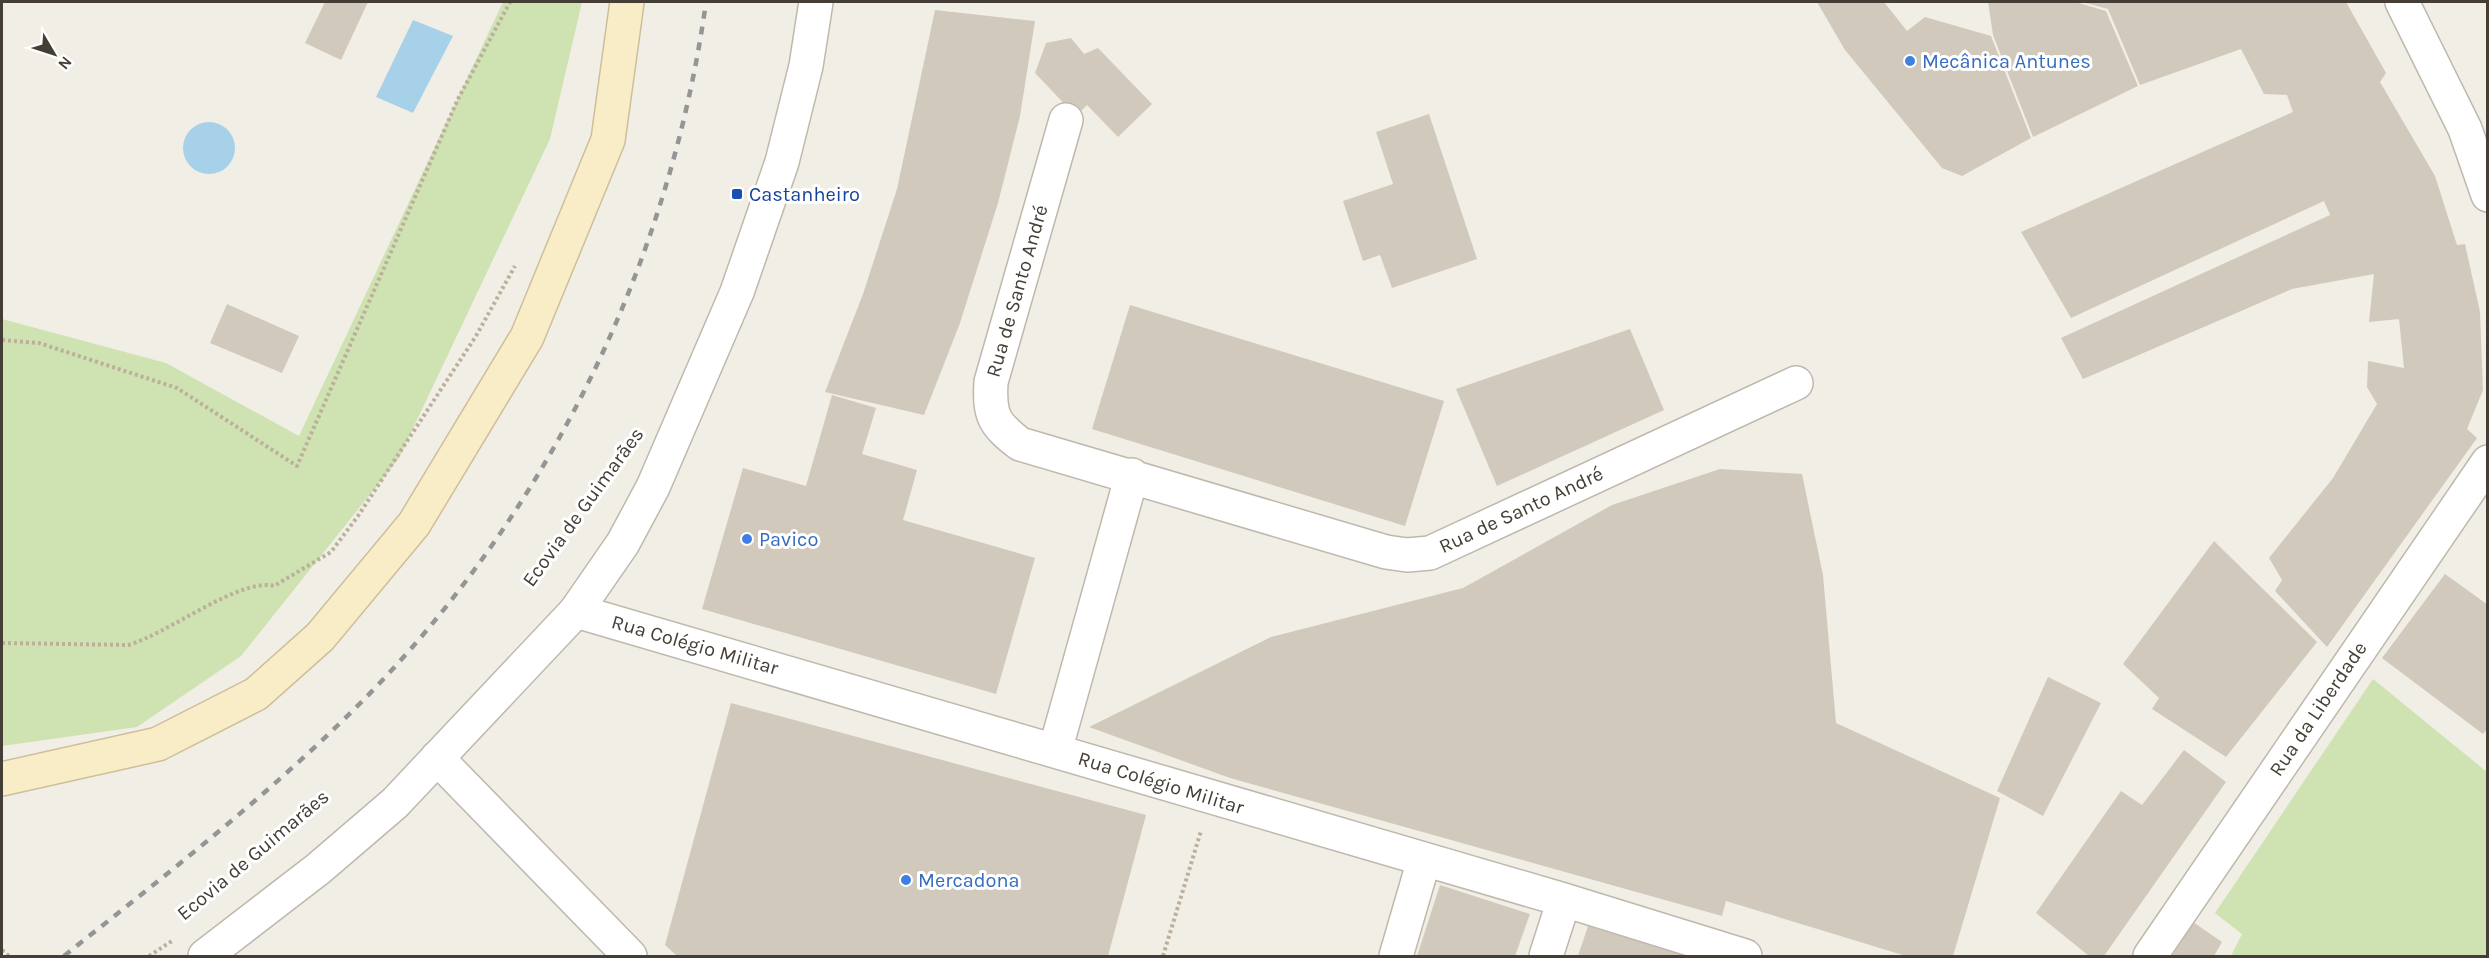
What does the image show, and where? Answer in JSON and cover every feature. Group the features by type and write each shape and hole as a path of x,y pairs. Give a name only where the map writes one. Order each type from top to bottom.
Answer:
{"main road":[{"path":"2,780 158,744 255,694 320,637 414,524 527,337 608,140 627,2"}],"street":[{"path":"205,957 318,869 395,803 576,611 623,543 653,487 737,292 782,162 806,66 816,2"},
{"path":"2402,2 2465,129 2487,195"},
{"name":"Rua de Santo André","path":"1066,120 991,382 989,405 998,428 1020,444 1132,475 1386,552 1407,555 1430,553 1796,383"},
{"name":"Rua da Liberdade","path":"2150,957 2487,462"},
{"path":"1055,751 1132,475"},
{"name":"Rua Colégio Militar","path":"576,611 1563,900 1744,957"},
{"path":"437,758 630,957"},
{"path":"1396,957 1424,860"},
{"path":"1546,957 1563,900"}],"path":[{"path":"2,340 39,343 177,388 297,466 458,99 510,2"},
{"path":"2,644 128,645 148,638 245,588 263,583 274,586 331,552 476,336 518,260"},
{"path":"1163,957 1210,798"},
{"name":"Ecovia de Guimarães","path":"149,957 180,935"},
{"path":"2,950 9,957"}],"green space":[{"path":"503,2 582,2 550,139 399,458 241,656 137,727 2,746 2,319 166,363 299,436"},
{"path":"2373,679 2487,772 2487,956 2231,956 2242,934 2215,913"}],"water":[{"path":"413,20 453,36 413,113 376,97"},
{"path":"209,122 219,124 227,130 233,138 235,148 233,158 227,166 219,172 209,174 199,172 191,166 185,158 183,148 185,138 191,130 199,124"}],"building":[{"path":"325,2 368,2 341,60 305,43"},
{"path":"1817,2 1884,2 1907,31 1925,17 1991,36 2031,138 1962,176 1942,168 1845,50"},
{"path":"1988,2 2076,2 2106,11 2138,86 2033,137 1993,35"},
{"path":"2082,2 2346,2 2386,73 2380,82 2435,176 2457,245 2465,244 2480,312 2483,390 2467,429 2477,438 2327,647 2275,591 2282,580 2269,558 2333,478 2377,404 2367,387 2368,361 2404,368 2399,319 2369,322 2374,274 2292,289 2083,379 2061,338 2330,215 2324,201 2071,318 2021,232 2293,112 2287,95 2264,94 2241,49 2140,85 2108,9"},
{"path":"935,10 1035,21 1020,116 998,203 960,323 924,415 825,392 863,294 897,189"},
{"path":"1071,38 1084,54 1098,48 1152,104 1118,137 1087,105 1076,116 1035,73 1046,43"},
{"path":"1429,114 1477,259 1392,288 1380,255 1363,261 1343,201 1393,184 1376,132"},
{"path":"227,304 299,336 282,373 210,343"},
{"path":"1130,305 1444,401 1405,526 1092,429"},
{"path":"1630,329 1664,410 1497,486 1456,389"},
{"path":"832,395 876,408 862,454 917,470 903,520 1035,558 996,694 702,609 743,468 806,486"},
{"path":"1720,469 1802,474 1823,575 1836,723 2000,798 1953,956 1906,956 1726,901 1722,916 1230,778 1089,727 1271,637 1463,588 1612,505"},
{"path":"2214,541 2317,642 2226,757 2152,709 2159,698 2123,664"},
{"path":"2445,574 2488,605 2488,728 2483,734 2382,658"},
{"path":"2048,677 2101,703 2043,816 1997,791"},
{"name":"Mercadona","path":"731,703 1146,815 1108,956 677,956 665,945"},
{"path":"2184,750 2226,782 2104,956 2089,956 2036,913 2121,791 2142,805"},
{"path":"1440,885 1530,914 1515,956 1417,956"},
{"path":"2193,922 2222,942 2214,956 2172,956"},
{"path":"1588,926 1687,956 1578,956"}],"railway":[{"path":"64,956 237,816 337,726 409,651 474,571 532,485 582,395 625,301 660,203 687,104 706,2"}],"place":[{"name":"Mecânica Antunes","path":"1910,61"},
{"name":"Castanheiro","path":"737,194"},
{"name":"Pavico","path":"747,539"},
{"name":"Mercadona","path":"906,880"}]}
